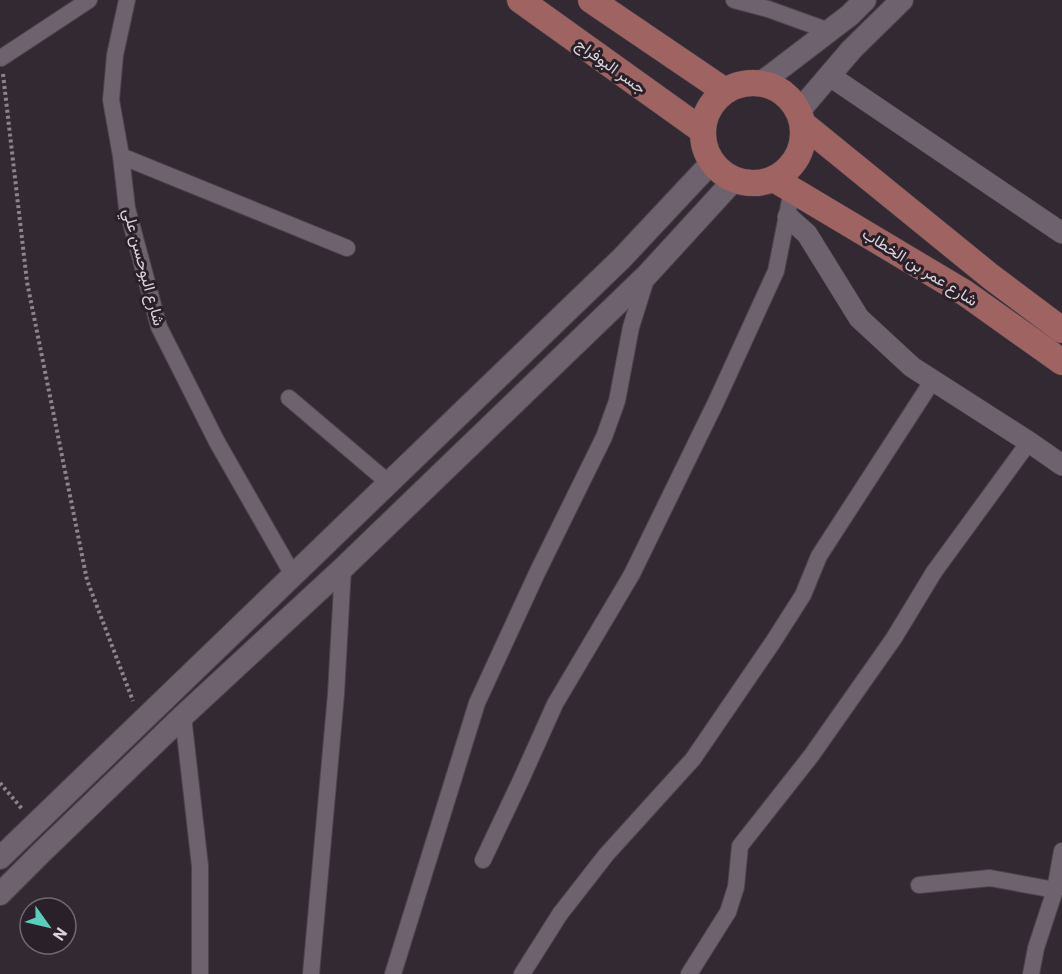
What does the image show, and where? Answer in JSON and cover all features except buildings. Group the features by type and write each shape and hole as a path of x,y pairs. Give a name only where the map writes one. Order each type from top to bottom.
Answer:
{"main road":[{"name":"جسر البوفراج","path":"520,0 703,132"},
{"path":"591,0 725,91"},
{"path":"761,83 830,31 865,0"},
{"path":"801,118 852,49 902,0"},
{"path":"761,83 776,88 790,97 801,118 803,141 798,157 788,170 783,185 734,180 711,162 705,147 703,132 706,116 713,102 725,91 742,84 761,83"},
{"name":"شارع عمر بن الخطاب","path":"801,118 990,276 1062,330"},
{"path":"0,858 622,258 711,162"},
{"path":"0,894 183,716 343,568 647,275 734,180"},
{"name":"شارع عمر بن الخطاب","path":"783,185 965,293 1062,362"},
{"path":"31,829 41,853"}],"street":[{"path":"1,58 88,0"},
{"name":"شارع البوحسن علي","path":"127,0 115,55 111,100 127,208 159,327 217,442 293,575"},
{"path":"734,0 768,9 830,31"},
{"path":"830,76 1062,233"},
{"path":"121,156 347,248"},
{"path":"483,860 555,704 632,574 716,402 776,271 788,217 783,185"},
{"path":"788,217 807,234 859,318 912,367 1062,465"},
{"path":"393,974 477,703 537,573 604,437 617,401 631,327 647,275"},
{"path":"522,974 560,914 606,855 693,759 803,596 819,556 933,380"},
{"path":"289,398 389,483"},
{"path":"689,974 728,912 736,887 740,846 811,756 894,638 934,572 1029,442"},
{"path":"311,974 336,694 343,568"},
{"path":"183,716 200,866 200,974"},
{"path":"1031,974 1036,948 1055,890 1062,851"},
{"path":"919,885 990,878 1055,890"}],"path":[{"path":"1,58 27,282 87,580 141,721"},
{"path":"0,783 31,829"}]}
